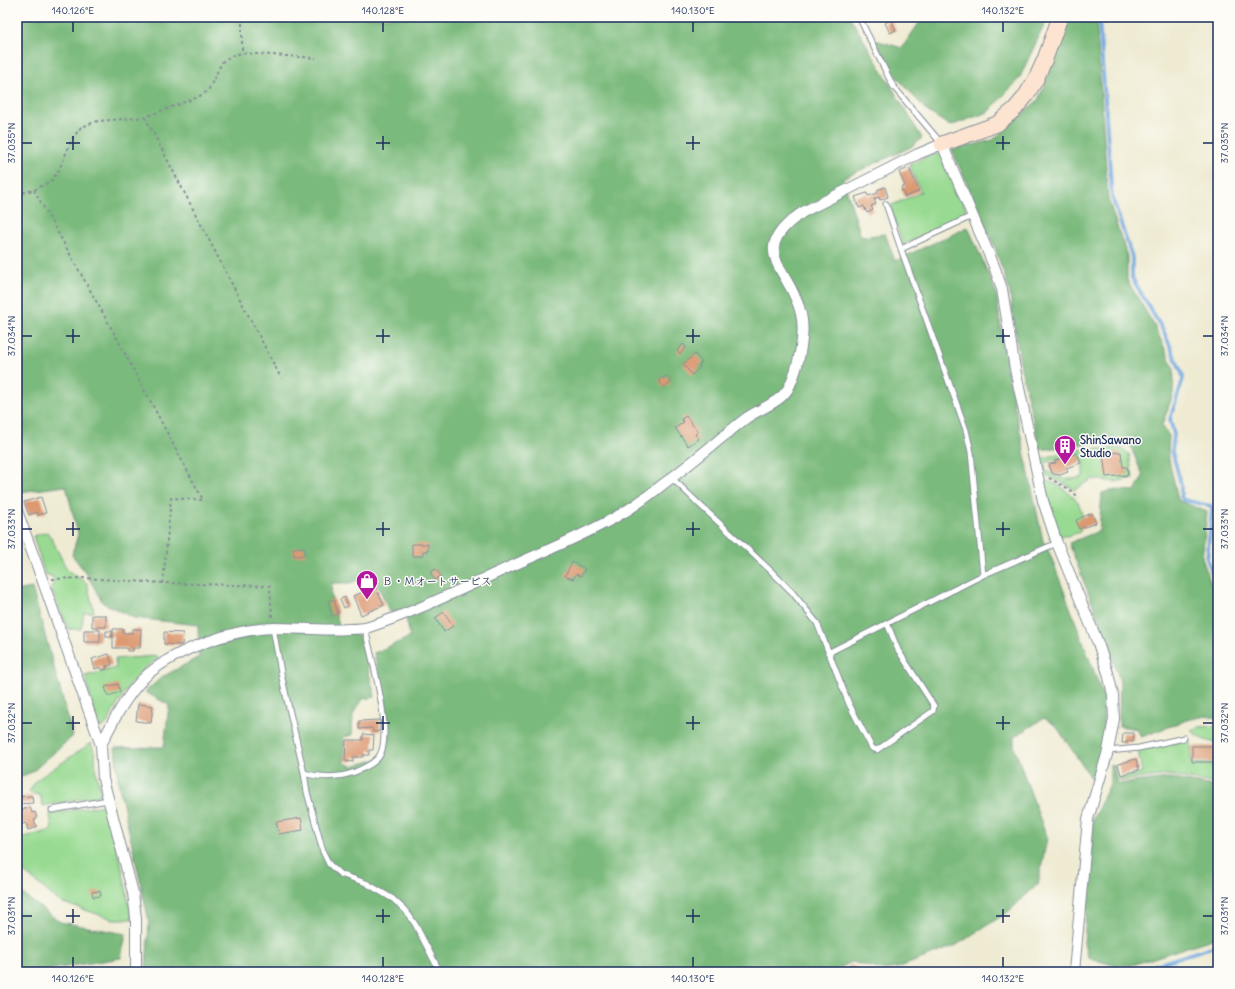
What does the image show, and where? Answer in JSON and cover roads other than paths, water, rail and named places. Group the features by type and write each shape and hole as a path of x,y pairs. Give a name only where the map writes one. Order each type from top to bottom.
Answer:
{"street":[{"path":"101,745 126,700 148,675 174,657 204,642 242,632 273,628 330,631 365,628 406,614 574,538 622,514 672,478 748,417 780,397 788,388 799,358 803,333 801,314 794,294 775,260 773,246 784,227 788,222 803,212 918,154 997,124 1015,109 1025,97 1036,79 1060,17"},
{"path":"942,144 994,266 1002,289 1015,369 1043,501 1057,544 1098,643 1108,673 1113,695 1114,719 1108,751 1088,819 1074,972"},
{"path":"17,511 101,745 101,768 133,893 136,918 136,972"}],"lane":[{"path":"859,17 893,86 942,144"},
{"path":"886,204 966,430 971,452 983,575"},
{"path":"901,249 972,216"},
{"path":"672,478 770,570 792,592 817,623 848,704 872,748 877,750 933,711 934,706 898,650 887,623"},
{"path":"828,653 983,575 1057,544"},
{"path":"273,628 282,678 307,792 323,852 329,864 340,874 366,883 393,899 406,911 415,924 440,972"},
{"path":"304,773 317,777 348,774 362,769 373,762 380,755 383,744 384,716 365,628"},
{"path":"1108,751 1139,748 1184,738"},
{"path":"52,810 108,800"}],"waterway":[{"path":"1099,17 1112,197 1132,257 1132,278 1164,332 1183,376 1170,419 1174,435 1172,451 1181,484 1181,497 1184,500 1211,506 1212,508 1207,559 1218,587"},
{"path":"1133,972 1218,945"}],"place":[{"name":"ShinSawano Studio","path":"1065,466"},
{"name":"Ｂ・Ｍオートサービス","path":"367,600"}]}
